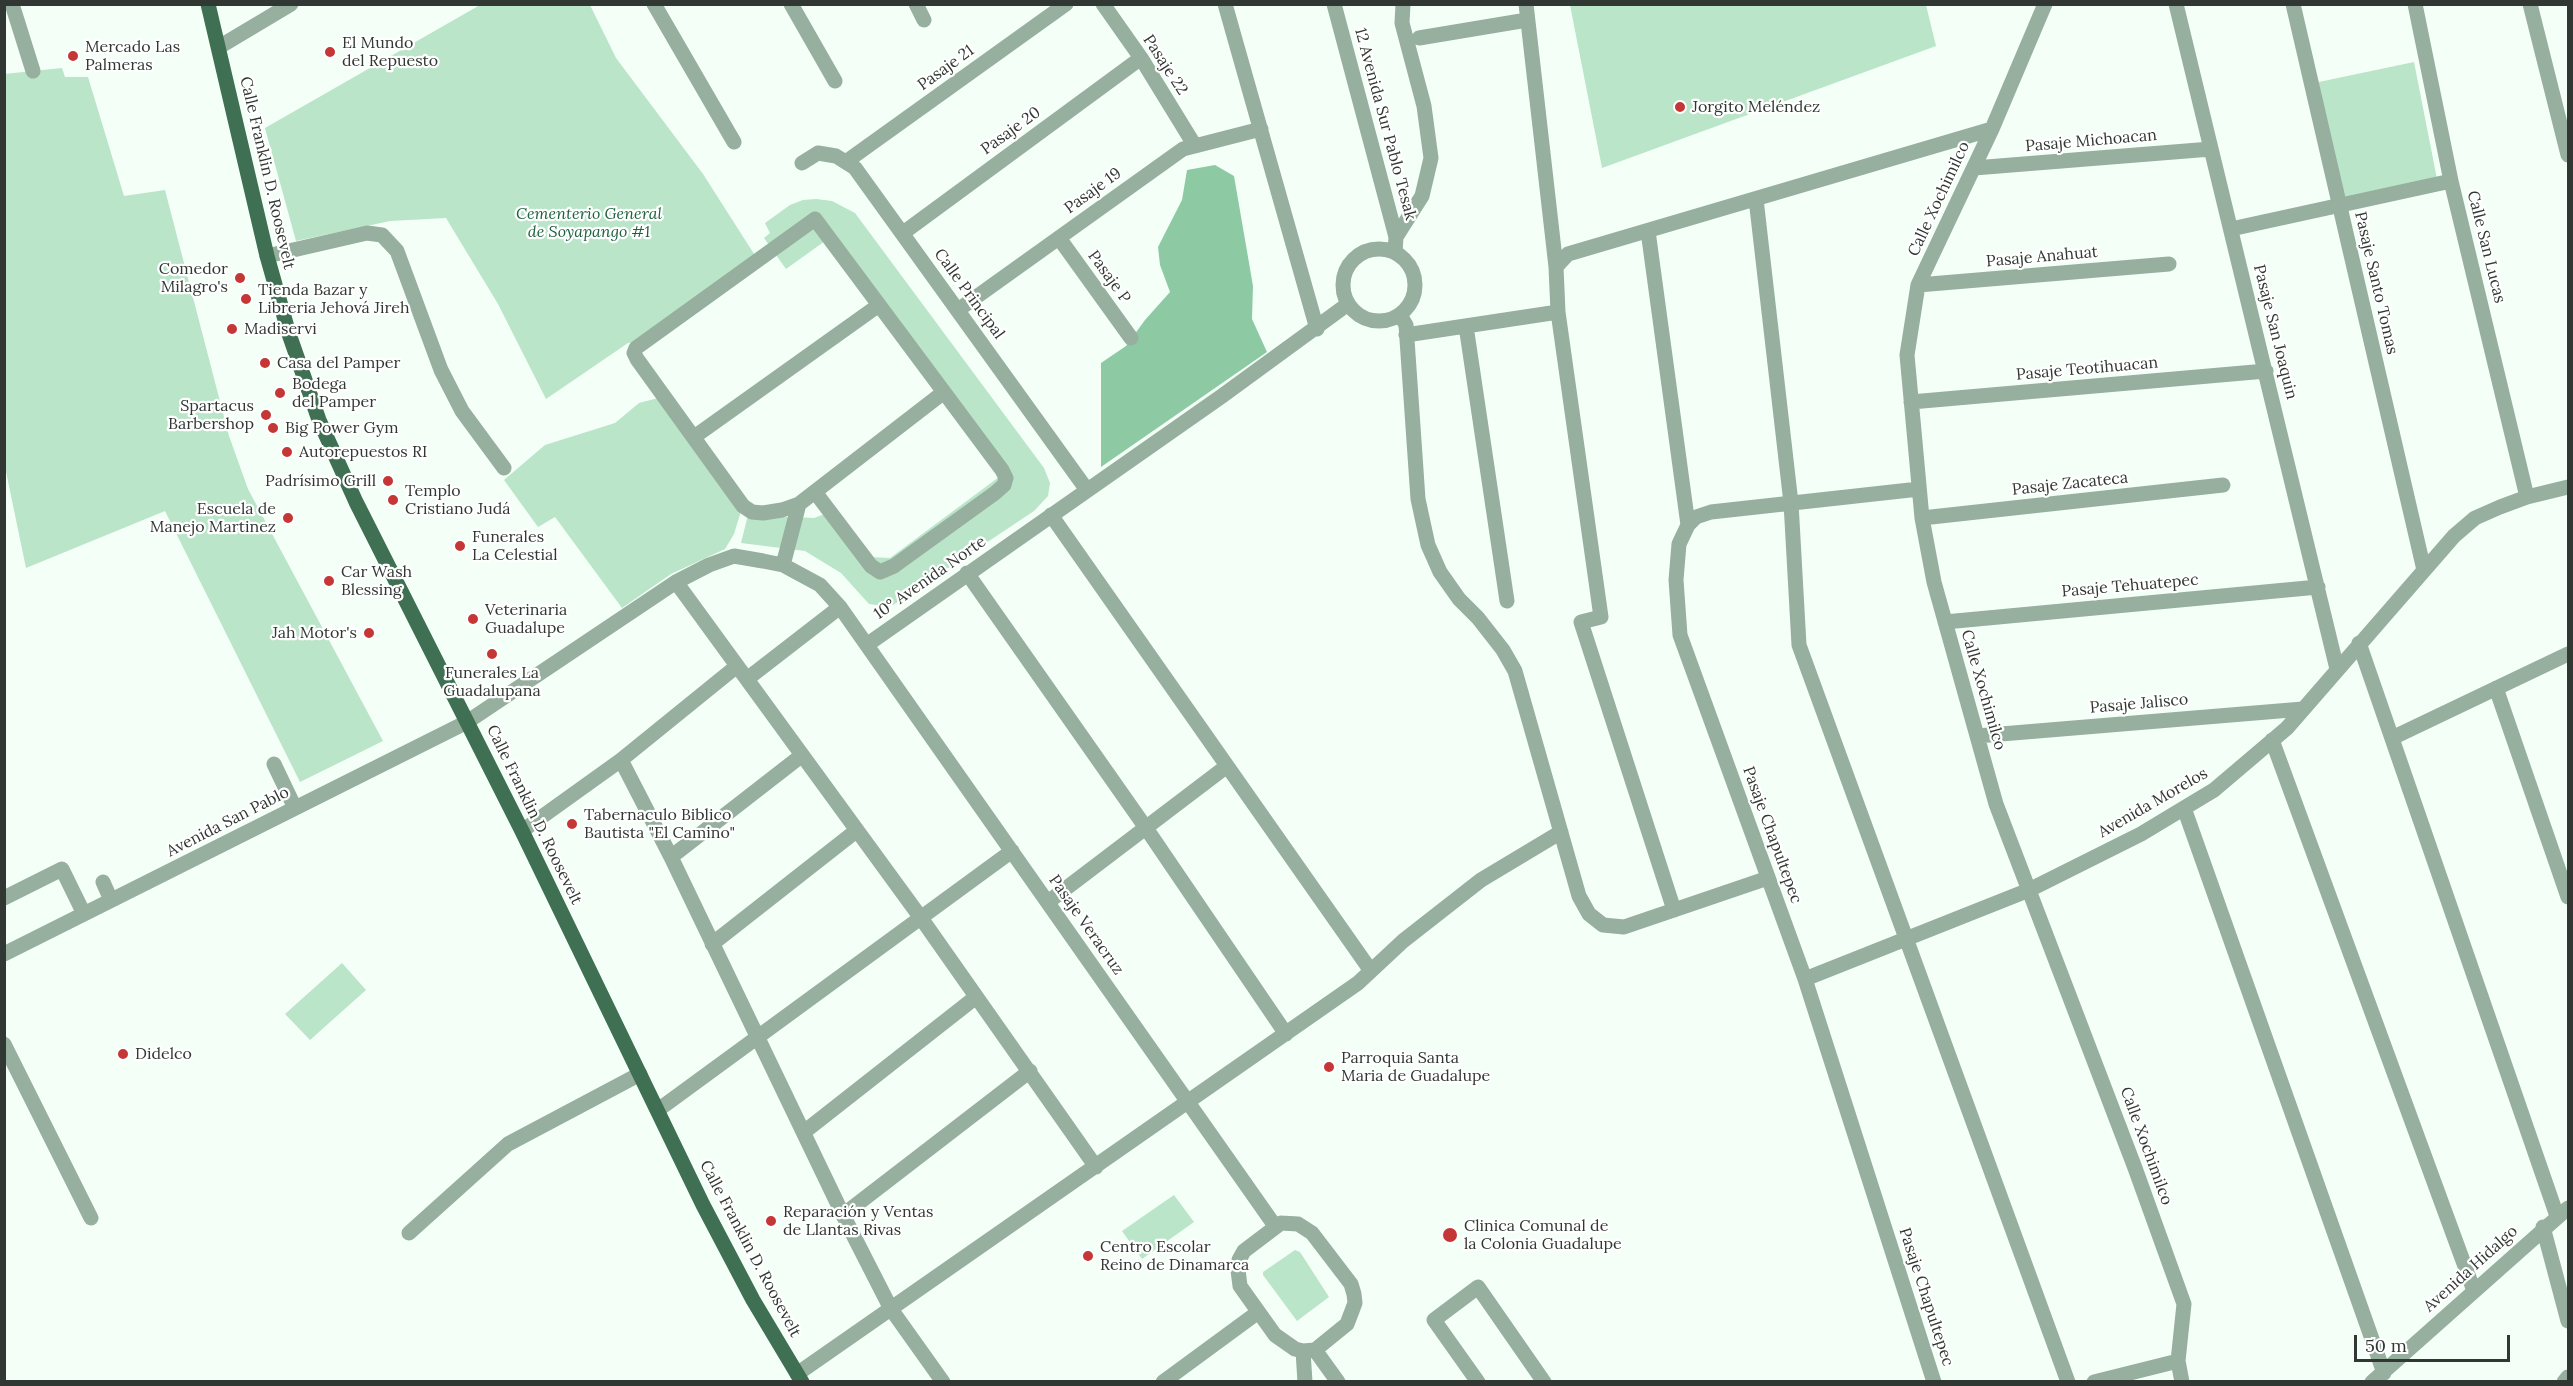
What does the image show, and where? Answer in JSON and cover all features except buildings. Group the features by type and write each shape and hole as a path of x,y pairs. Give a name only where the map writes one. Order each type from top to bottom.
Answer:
{"main road":[{"name":"Calle Franklin D. Roosevelt","path":"208,4 267,256 289,334 319,420 356,502 522,831 703,1205 753,1300 800,1378"}],"street":[{"path":"12,4 33,71"},
{"path":"219,47 291,4"},
{"path":"654,4 734,142"},
{"path":"791,4 835,81"},
{"path":"916,4 924,20"},
{"name":"Pasaje 21","path":"848,161 1066,4"},
{"name":"Pasaje 22","path":"1103,4 1141,58 1195,146"},
{"path":"1225,4 1317,329"},
{"name":"12 Avenida Sur Pablo Tesak","path":"1334,4 1396,245"},
{"path":"1396,245 1412,268 1415,293 1410,305 1400,315 1389,320 1369,320 1358,314 1348,304 1344,294 1343,279 1347,267 1355,257 1366,251 1396,245 1422,196 1431,158 1425,106 1402,23 1403,4"},
{"name":"Calle Xochimilco","path":"2044,4 1992,129 1918,285 1907,355 1919,489 1934,582 1996,804 2135,1168 2184,1304 2178,1361 2182,1382"},
{"name":"Pasaje San Joaquin","path":"2176,4 2337,669"},
{"name":"Pasaje Santo Tomas","path":"2293,4 2424,570"},
{"name":"Calle San Lucas","path":"2415,4 2451,181 2527,497"},
{"path":"2530,4 2568,155"},
{"path":"1419,38 1526,12 1556,267 1558,312 1601,617 1581,622 1674,910"},
{"name":"Pasaje 20","path":"903,233 1141,58"},
{"name":"Pasaje 19","path":"958,310 1183,149 1261,129"},
{"path":"1556,267 1568,254 1992,129"},
{"name":"Pasaje Michoacan","path":"1974,168 2211,149"},
{"path":"802,163 818,153 848,161"},
{"name":"Calle Principal","path":"848,161 867,183 1087,490"},
{"path":"2231,229 2451,181"},
{"path":"1756,199 1791,503 1799,645 2068,1382"},
{"path":"814,492 871,566 879,572 894,566 995,493 1004,485 1006,478 1002,470 944,392 815,219 636,348 634,353 637,359 743,506 752,512 772,512 799,504 814,492 944,392"},
{"path":"1648,231 1688,525"},
{"path":"267,256 367,233 382,235 397,251 437,361 462,411 504,468"},
{"name":"Pasaje P","path":"1059,238 1131,338"},
{"name":"Pasaje Anahuat","path":"1918,285 2169,264"},
{"name":"10° Avenida Norte","path":"467,722 676,582 709,565 734,556 783,565 820,585 868,644 1317,329 1348,304"},
{"path":"693,437 879,305"},
{"path":"1406,335 1558,312"},
{"path":"1400,315 1406,325 1418,500 1428,545 1440,572 1459,599 1503,650 1515,671 1579,896 1588,914 1603,925 1624,927 1768,878"},
{"path":"1466,326 1507,602"},
{"name":"Pasaje Teotihuacan","path":"1911,402 2266,371"},
{"name":"Pasaje Zacateca","path":"1922,518 2223,485"},
{"name":"Avenida Morelos","path":"1805,979 2029,890 2141,834 2214,790 2287,728 2454,536 2475,519 2527,497 2568,487"},
{"path":"1688,525 1696,517 1711,512 1919,489"},
{"path":"783,565 799,504"},
{"path":"1051,515 1371,971"},
{"name":"Pasaje Chapultepec","path":"1688,525 1679,544 1676,580 1680,635 1805,979 1934,1382"},
{"path":"967,573 1146,828 1286,1034"},
{"path":"676,582 921,918 1096,1167"},
{"name":"Pasaje Tehuatepec","path":"1945,622 2318,587"},
{"path":"747,679 840,607"},
{"path":"2359,643 2563,1212"},
{"name":"Pasaje Veracruz","path":"868,644 1275,1226"},
{"path":"2392,738 2568,654"},
{"path":"522,831 621,760 737,666"},
{"path":"2496,688 2568,897"},
{"name":"Pasaje Jalisco","path":"1977,736 2303,709"},
{"name":"Avenida San Pablo","path":"4,954 467,722"},
{"path":"2272,740 2474,1291"},
{"path":"671,857 801,756"},
{"path":"621,760 671,857 843,1215 891,1309 943,1382"},
{"path":"274,764 295,808"},
{"path":"1048,902 1227,766"},
{"path":"2184,808 2378,1377"},
{"path":"712,944 856,831"},
{"path":"800,1378 891,1309 1358,983 1402,941 1481,880 1561,832"},
{"path":"658,1110 1012,851"},
{"path":"4,898 62,869 84,914"},
{"path":"103,882 111,900"},
{"path":"804,1132 976,997"},
{"path":"4,1044 91,1218"},
{"path":"843,1215 1030,1071"},
{"path":"409,1233 508,1144 640,1074"},
{"name":"Avenida Hidalgo","path":"2378,1377 2543,1227 2563,1212"},
{"path":"1305,1382 1309,1351 1347,1324 1355,1303 1351,1284 1312,1233 1305,1227 1289,1223 1275,1226 1244,1251 1239,1260 1240,1286 1257,1313 1275,1335 1286,1344 1309,1351 1338,1382"},
{"path":"2543,1227 2568,1321"},
{"path":"1478,1382 1434,1320 1478,1287 1544,1382"},
{"path":"1163,1382 1182,1376 1257,1313"},
{"path":"2094,1382 2178,1361"},
{"path":"2564,1382 2568,1377"}],"green space":[{"name":"Cementerio General de Soyapango #1","path":"480,5 590,5 616,58 703,174 756,257 640,342 628,343 546,399 498,304 446,218 390,221 296,241 265,128"},
{"name":"Jorgito Meléndez","path":"1570,5 1926,5 1936,46 1602,168"},
{"path":"2414,62 2437,179 2341,200 2314,83"},
{"path":"62,68 65,77 88,77 124,196 165,190 229,436 248,489 383,741 300,782 165,511 26,568 4,462 4,74"},
{"path":"1215,165 1234,176 1253,286 1252,319 1267,352 1101,467 1101,363 1126,346 1170,292 1160,265 1158,247 1182,200 1187,170"},
{"path":"803,200 832,201 855,213 1044,468 1050,483 1048,496 1034,511 893,605 869,604 841,573 805,551 741,543 748,515 814,518 833,511 869,557 890,558 999,477 825,241 786,269 764,238 770,233 765,223 790,205"},
{"path":"658,398 741,511 734,534 725,549 671,574 622,608 555,517 538,527 504,480 545,445 615,423 639,403"},
{"path":"342,963 366,990 310,1040 285,1014"},
{"path":"1174,1195 1194,1222 1142,1259 1122,1231"},
{"path":"1295,1250 1300,1252 1329,1297 1297,1321 1263,1275 1263,1272"}],"place":[{"name":"El Mundo del Repuesto","path":"330,52"},
{"name":"Mercado Las Palmeras","path":"73,56"},
{"name":"Jorgito Meléndez","path":"1680,107"},
{"name":"Comedor Milagro's","path":"240,278"},
{"name":"Tienda Bazar y Libreria Jehová Jireh","path":"246,299"},
{"name":"Madiservi","path":"232,329"},
{"name":"Casa del Pamper","path":"265,363"},
{"name":"Bodega del Pamper","path":"280,393"},
{"name":"Spartacus Barbershop","path":"266,415"},
{"name":"Big Power Gym","path":"273,428"},
{"name":"Autorepuestos RI","path":"287,452"},
{"name":"Padrísimo Grill","path":"388,481"},
{"name":"Templo Cristiano Judá","path":"393,500"},
{"name":"Escuela de Manejo Martinez","path":"288,518"},
{"name":"Funerales La Celestial","path":"460,546"},
{"name":"Car Wash Blessing","path":"329,581"},
{"name":"Veterinaria Guadalupe","path":"473,619"},
{"name":"Jah Motor's","path":"369,633"},
{"name":"Funerales La Guadalupana","path":"492,654"},
{"name":"Tabernaculo Biblico Bautista \"El Camino\"","path":"572,824"},
{"name":"Didelco","path":"123,1054"},
{"name":"Parroquia Santa Maria de Guadalupe","path":"1329,1067"},
{"name":"Reparación y Ventas de Llantas Rivas","path":"771,1221"},
{"name":"Clinica Comunal de la Colonia Guadalupe","path":"1450,1235"},
{"name":"Centro Escolar Reino de Dinamarca","path":"1088,1256"}]}
